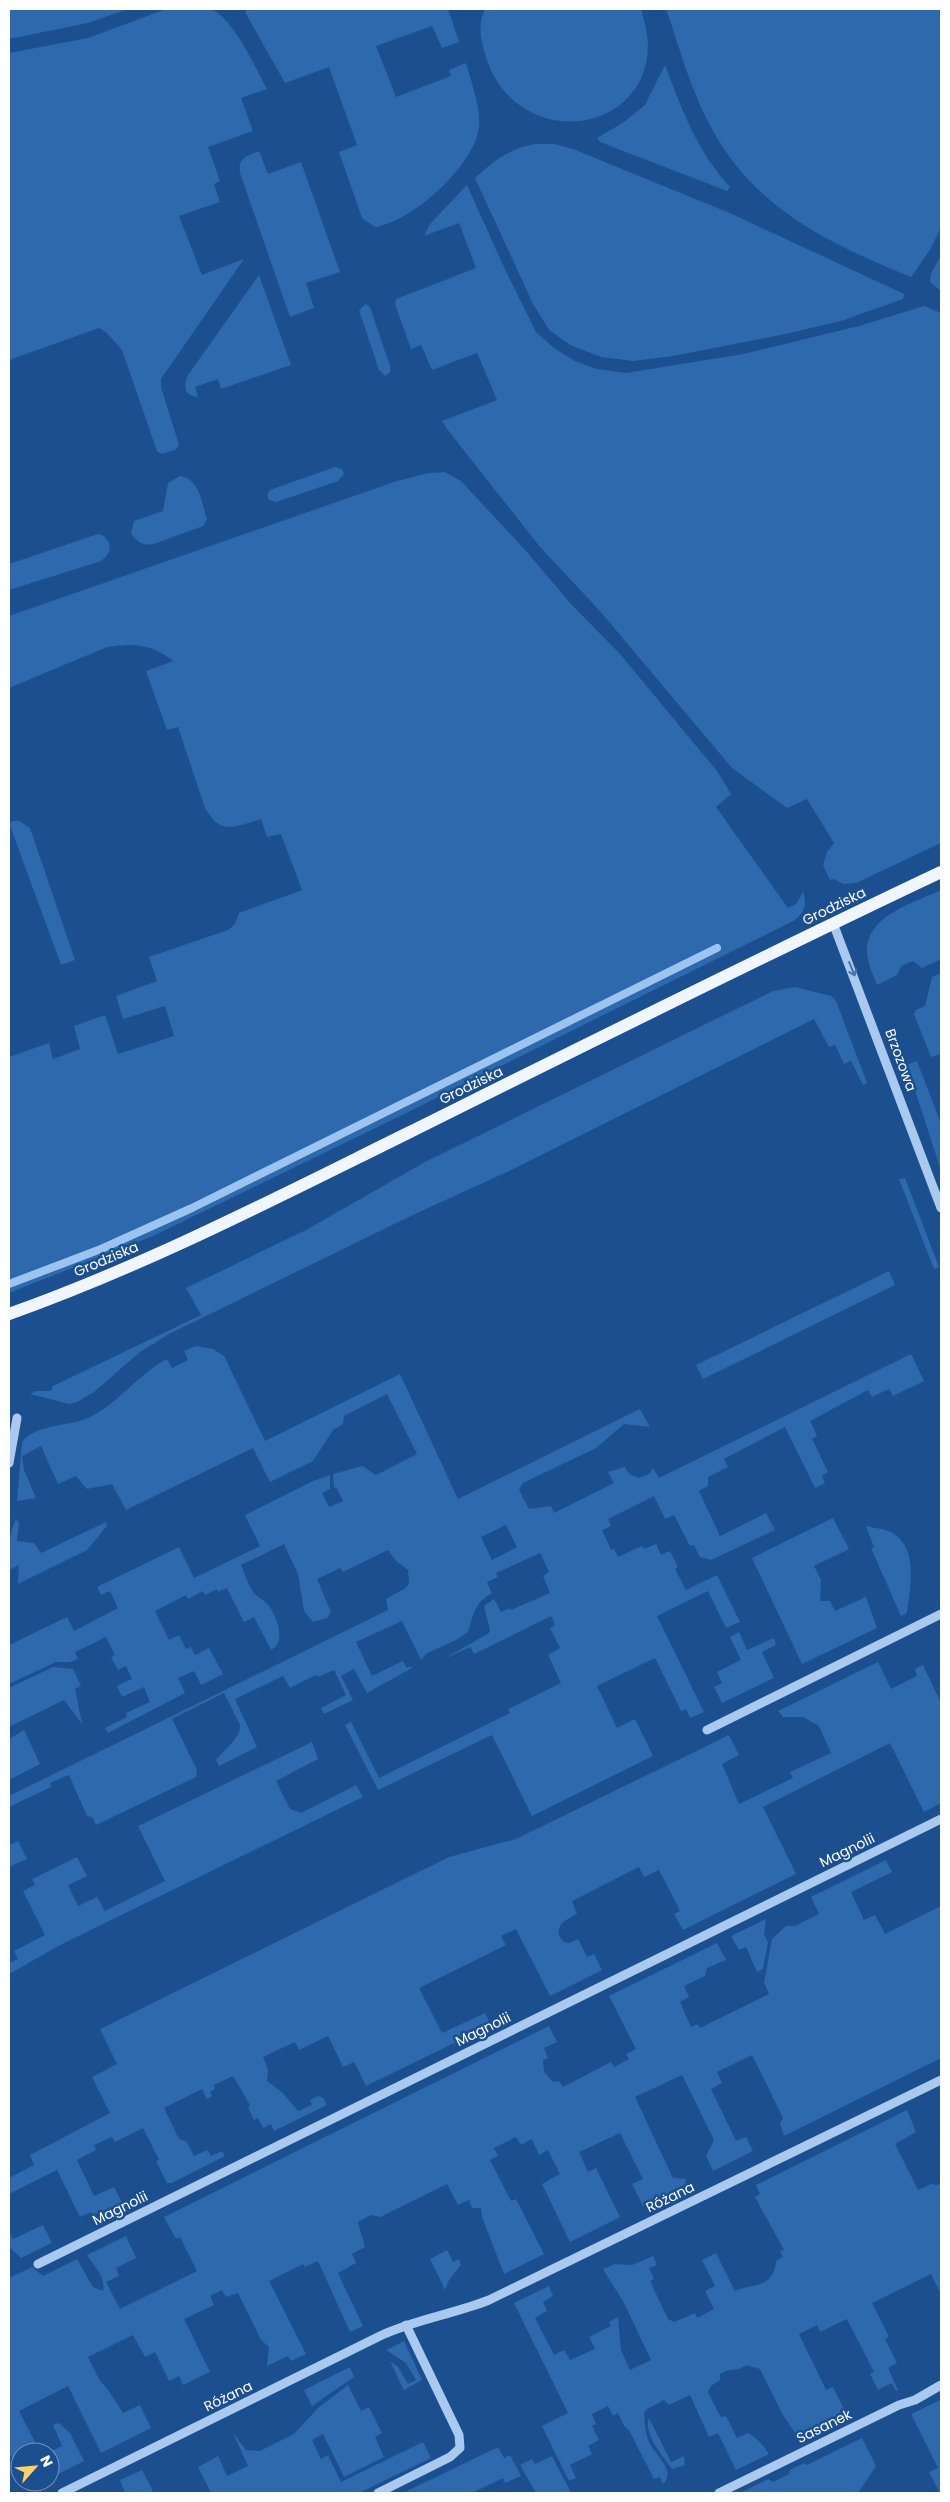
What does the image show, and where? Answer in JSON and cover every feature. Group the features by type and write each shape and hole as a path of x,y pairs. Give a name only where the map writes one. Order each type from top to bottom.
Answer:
{"main road":[{"name":"Grodziska","path":"9,1314 127,1266 234,1218 833,923 941,872"}],"street":[{"name":"Brzozowa","path":"833,923 941,1208"},
{"path":"9,1463 17,1418"},
{"path":"707,1730 941,1614"},
{"name":"Magnolii","path":"38,2264 941,1819"},
{"name":"Różana","path":"62,2493 406,2325 465,2309 489,2300 941,2080"},
{"path":"378,2493 450,2457 460,2448 459,2435 406,2325"},
{"name":"Sasanek","path":"719,2493 899,2405 916,2400 941,2385"}],"shaded area":[{"path":"204,8 218,13 235,31 267,89 241,98 253,131 208,147 220,181 214,184 220,202 179,216 202,275 244,259 161,379 161,387 179,445 175,450 162,454 157,451 122,350 106,332 99,328 9,360 9,53 88,38 166,9"},
{"path":"9,9 128,9 88,23 9,39"},
{"path":"246,9 448,9 459,42 442,48 432,26 376,46 396,97 451,76 449,70 466,63 479,111 479,127 475,142 466,158 454,174 423,203 390,223 375,227 362,218 339,152 357,145 329,67 285,83 246,14"},
{"path":"485,9 641,9 647,32 648,46 642,77 626,100 604,115 577,121 549,119 523,108 501,87 486,57 480,27"},
{"path":"666,9 941,9 941,227 930,250 911,277 852,251 797,221 750,181 730,157 705,115 692,85"},
{"path":"665,65 691,129 709,160 730,187 727,191 600,142 597,138 624,122 645,105"},
{"path":"535,144 555,144 573,149 732,214 904,294 903,299 844,320 786,334 673,356 633,361 601,357 570,345 549,330 533,304 475,178 502,156"},
{"path":"259,151 268,174 301,162 340,272 306,283 314,308 290,317 239,168 244,158"},
{"path":"467,185 536,332 554,348 575,361 597,369 626,373 743,354 859,326 924,306 941,313 941,843 856,883 844,884 833,879 830,880 823,865 827,852 834,843 807,799 787,808 732,768 599,610 540,547 447,429 442,421 497,400 477,353 432,370 421,345 411,349 395,304 396,299 476,268 459,223 424,236 430,224"},
{"path":"941,255 941,291 930,282 931,274"},
{"path":"259,275 291,365 221,389 218,379 195,387 198,397 190,395 185,387 188,375"},
{"path":"366,304 370,307 390,366 390,372 385,376 379,370 359,310"},
{"path":"335,467 342,469 344,474 338,481 276,502 269,500 267,495 270,490"},
{"path":"445,472 461,481 526,551 571,604 620,654 717,771 731,794 716,807 788,908 796,904 803,892 805,904 803,911 795,920 153,1236 9,1293 9,1057 49,1043 53,1059 80,1049 74,1026 105,1015 118,1054 174,1036 165,1006 123,1019 116,996 157,981 149,957 228,930 235,924 239,913 302,890 281,834 267,837 261,819 236,826 223,826 211,817 205,808 178,727 167,730 146,671 173,661 157,651 142,646 107,647 9,688 9,616 397,481 429,473"},
{"path":"180,476 192,482 199,493 207,519 203,526 154,544 140,543 131,533 134,521 163,511 168,483"},
{"path":"98,534 104,536 110,546 109,552 101,561 9,590 9,564"},
{"path":"19,821 30,828 75,960 61,965 9,823"},
{"path":"941,890 941,959 922,968 913,961 901,966 897,975 877,985 867,955 869,939 875,928 883,919 894,912"},
{"path":"941,973 941,1054 931,1057 914,1014 916,1010 925,1006 932,977"},
{"path":"795,987 831,996 836,1001 867,1083 863,1085 851,1061 844,1064 835,1045 829,1047 814,1019 507,1172 417,1213 169,1334 140,1352 94,1392 77,1402 69,1404 30,1394 36,1391 51,1391 53,1386 201,1315 186,1288 308,1229 425,1162 773,991"},
{"path":"917,1061 941,1124 941,1171 907,1065"},
{"path":"905,1178 939,1267 934,1269 899,1179"},
{"path":"889,1271 895,1285 703,1379 696,1365"},
{"path":"196,1346 213,1349 224,1356 265,1441 400,1374 458,1499 640,1409 650,1427 624,1424 596,1448 523,1483 519,1490 529,1509 551,1506 554,1513 614,1483 608,1472 625,1467 629,1474 639,1478 649,1474 653,1468 659,1478 911,1354 924,1381 893,1396 889,1389 872,1397 868,1390 810,1421 817,1436 812,1439 828,1472 822,1476 825,1483 815,1488 785,1427 724,1459 728,1467 708,1477 708,1486 699,1491 720,1536 766,1513 775,1530 711,1560 700,1557 694,1545 690,1546 674,1515 665,1519 654,1496 608,1519 611,1526 602,1530 611,1550 614,1549 618,1557 642,1546 644,1549 656,1544 661,1555 670,1551 678,1567 675,1569 686,1590 717,1575 740,1622 726,1628 708,1591 657,1616 704,1712 690,1718 686,1709 681,1711 655,1658 597,1686 617,1728 635,1719 653,1756 532,1816 492,1735 378,1790 345,1725 351,1722 379,1778 510,1713 508,1709 561,1683 548,1655 560,1648 550,1628 555,1625 551,1616 474,1654 470,1647 442,1660 489,1633 490,1630 484,1606 494,1599 501,1612 510,1608 511,1610 550,1593 543,1576 549,1572 540,1553 496,1573 498,1577 487,1582 492,1593 478,1605 473,1614 468,1632 456,1640 427,1653 421,1660 402,1621 356,1642 372,1676 403,1661 407,1668 411,1666 412,1668 367,1693 354,1669 341,1676 353,1700 324,1714 321,1708 346,1695 334,1670 318,1677 316,1675 290,1688 283,1676 235,1699 257,1747 219,1766 216,1760 235,1739 240,1730 240,1725 224,1693 172,1719 197,1770 196,1777 96,1825 93,1818 87,1816 69,1775 50,1783 51,1787 9,1807 9,1796 388,1610 386,1599 409,1584 408,1570 396,1561 388,1550 343,1572 340,1568 317,1579 331,1612 327,1618 313,1622 304,1611 298,1574 284,1544 241,1565 254,1593 267,1604 275,1617 280,1636 276,1646 271,1650 254,1617 244,1622 227,1588 218,1592 217,1589 205,1595 203,1591 188,1599 186,1595 155,1611 169,1640 179,1635 186,1649 191,1647 195,1655 209,1648 223,1674 201,1685 194,1671 178,1678 185,1693 108,1733 105,1728 127,1717 126,1713 150,1702 144,1687 122,1697 117,1686 132,1679 126,1666 118,1670 111,1657 115,1655 106,1637 75,1652 78,1659 70,1662 56,1662 9,1684 9,1645 67,1617 74,1631 118,1608 110,1591 101,1595 97,1587 179,1547 194,1578 260,1546 245,1515 313,1481 330,1475 330,1489 322,1493 329,1507 343,1501 336,1487 334,1488 333,1474 362,1466 376,1475 417,1454 387,1394 344,1416 343,1424 333,1430 313,1461 270,1482 253,1448 126,1510 112,1484 87,1489 76,1476 58,1484 41,1446 22,1456 24,1470 36,1498 17,1501 22,1442 28,1436 45,1428 90,1417 110,1404 147,1372 167,1359 172,1368 188,1360 184,1351","holes":["506,1525 517,1547 492,1560 481,1537"]},
{"path":"833,1518 849,1549 814,1566 821,1580 820,1601 830,1601 835,1611 866,1597 877,1628 802,1664 752,1558"},
{"path":"16,1519 19,1523 17,1541 34,1543 41,1553 106,1522 107,1526 87,1550 18,1584 19,1565 9,1570 10,1537"},
{"path":"866,1526 893,1533 907,1549 910,1559 911,1581 907,1613 901,1616 871,1548 874,1547"},
{"path":"739,1632 747,1650 774,1638 776,1645 762,1652 774,1678 722,1703 714,1687 722,1683 717,1672 741,1660 730,1637"},
{"path":"878,1662 891,1689 917,1676 915,1669 923,1665 941,1703 941,1803 924,1812 890,1743 763,1807 796,1874 683,1930 674,1914 680,1911 659,1870 644,1877 639,1867 572,1901 577,1914 564,1922 559,1929 558,1933 564,1942 569,1943 578,1939 587,1957 594,1954 602,1970 550,1996 516,1929 501,1936 506,1945 419,1988 442,2033 485,2013 491,2025 366,2086 354,2062 343,2067 328,2036 299,2050 295,2042 263,2057 268,2070 267,2081 283,2093 298,2111 312,2105 310,2100 318,2096 323,2098 327,2105 274,2131 271,2124 263,2128 258,2118 254,2120 248,2107 250,2105 233,2076 214,2085 215,2089 210,2092 212,2096 207,2099 202,2089 164,2108 179,2139 187,2142 194,2156 207,2150 211,2156 222,2151 225,2156 172,2183 167,2183 156,2161 159,2160 143,2128 115,2142 112,2137 94,2145 96,2150 77,2160 94,2196 114,2187 124,2207 101,2218 98,2213 93,2215 91,2212 80,2217 57,2170 9,2194 9,2178 34,2165 30,2155 110,2113 92,2077 117,2064 100,2029 449,1857 516,1839 729,1735 739,1755 722,1764 739,1804 793,1778 790,1772 831,1753 819,1726 803,1717 783,1717 778,1711"},
{"path":"53,1667 73,1669 81,1686 75,1689 82,1724 64,1700 9,1727 9,1688"},
{"path":"24,1730 40,1764 9,1780 9,1739"},
{"path":"312,1742 318,1759 276,1781 290,1809 301,1813 356,1785 363,1797 64,1943 9,1974 9,1963 18,1959 14,1951 45,1935 23,1891 35,1885 32,1879 77,1857 87,1876 68,1885 78,1906 97,1897 105,1911 165,1881 138,1826"},
{"path":"18,1841 27,1859 9,1867 9,1845"},
{"path":"886,1860 892,1872 851,1892 864,1920 875,1915 885,1934 941,1906 941,2058 784,2136 780,2124 783,2118 752,2055 717,2072 722,2083 711,2089 736,2141 746,2137 753,2151 713,2171 706,2156 714,2140 682,2075 635,2097 673,2178 686,2179 685,2185 643,2206 632,2184 643,2179 620,2133 579,2152 588,2172 596,2168 620,2217 570,2242 542,2184 560,2174 548,2150 539,2155 532,2139 521,2145 516,2137 494,2148 498,2156 490,2160 511,2201 516,2199 544,2254 504,2274 482,2217 481,2208 472,2208 469,2200 458,2205 447,2184 380,2217 371,2215 358,2222 365,2247 352,2254 356,2263 338,2273 363,2326 350,2332 318,2261 305,2267 303,2264 269,2281 306,2354 291,2361 288,2356 267,2366 269,2347 261,2340 238,2293 226,2297 222,2290 210,2296 214,2305 184,2319 210,2372 183,2385 179,2376 169,2381 155,2352 145,2357 133,2335 88,2357 100,2381 123,2413 140,2405 151,2428 101,2453 68,2386 19,2411 35,2442 10,2442 10,2455 9,2278 32,2267 43,2276 77,2259 93,2287 103,2291 101,2276 87,2255 126,2236 136,2258 116,2268 119,2276 106,2282 120,2309 197,2271 180,2237 176,2239 164,2217 549,2026 557,2042 544,2048 548,2058 543,2060 544,2072 553,2082 559,2081 563,2087 611,2062 614,2067 629,2059 626,2054 636,2049 609,1996 717,1943 726,1960 707,1968 705,1976 684,1986 689,1997 680,2002 691,2027 698,2024 700,2028 769,1994 764,1983 772,1939 786,1926 795,1926 819,1914 811,1897"},
{"path":"766,1919 764,1935 768,1942 763,1969 757,1972 746,1947 739,1950 731,1936"},
{"path":"907,2110 916,2132 895,2144 918,2190 931,2184 937,2185 941,2183 941,2294 931,2274 872,2303 889,2337 885,2339 897,2363 888,2368 898,2390 896,2391 892,2383 878,2390 870,2374 874,2372 847,2319 820,2332 817,2325 799,2334 826,2390 833,2387 847,2415 802,2437 799,2432 795,2433 783,2415 760,2369 746,2365 740,2369 720,2374 720,2380 711,2386 708,2392 721,2417 726,2416 737,2438 748,2433 760,2442 769,2454 736,2470 718,2433 709,2437 690,2395 669,2405 664,2400 647,2409 644,2413 649,2442 666,2468 667,2479 663,2484 660,2477 654,2479 629,2430 624,2426 618,2413 613,2416 608,2406 592,2414 596,2424 592,2426 599,2440 588,2446 592,2454 570,2465 576,2478 569,2481 542,2426 568,2413 514,2303 549,2286 553,2296 543,2302 547,2311 535,2318 554,2355 564,2350 570,2360 595,2349 589,2337 611,2326 609,2322 618,2317 621,2350 630,2370 651,2360 624,2303 603,2269 615,2264 632,2265 653,2256 657,2265 649,2268 654,2279 650,2281 668,2319 674,2322 695,2313 697,2318 714,2309 705,2291 715,2286 702,2260 716,2253 735,2291 766,2281 771,2277 776,2261 783,2257 780,2251 784,2250 755,2197 760,2194 756,2185"},
{"path":"43,2225 52,2243 21,2258 9,2247 9,2232 13,2239"},
{"path":"447,2250 453,2262 459,2259 461,2265 449,2280 445,2290 430,2259"},
{"path":"404,2341 422,2380 404,2390 390,2361 398,2367 408,2384 416,2380 406,2363 386,2350"},
{"path":"350,2367 354,2377 312,2406 304,2390"},
{"path":"348,2385 361,2411 369,2407 382,2433 375,2437 384,2457 344,2477 323,2434 312,2440 321,2459 328,2455 341,2482 423,2442 431,2458 359,2493 211,2493 198,2467 218,2456 227,2476 248,2466 233,2433 246,2450 260,2451 294,2434 318,2408"},
{"path":"941,2400 940,2493 929,2472 938,2468 911,2414"},
{"path":"649,2418 671,2462 684,2456 685,2465 672,2469 651,2438 648,2424"},
{"path":"59,2423 70,2433 84,2461 60,2473 60,2447 62,2446 53,2425"},
{"path":"862,2438 876,2466 858,2493 740,2493 768,2479 773,2482 789,2474 790,2470 804,2463 807,2465"},
{"path":"498,2447 504,2458 510,2455 521,2476 505,2483 503,2478 472,2493 403,2493"},
{"path":"552,2456 571,2493 536,2493 520,2465 532,2459 535,2464"},
{"path":"142,2470 153,2491 147,2493 125,2493 120,2480"}],"waterway":[{"path":"9,1284 101,1249 192,1208 717,948"}]}
